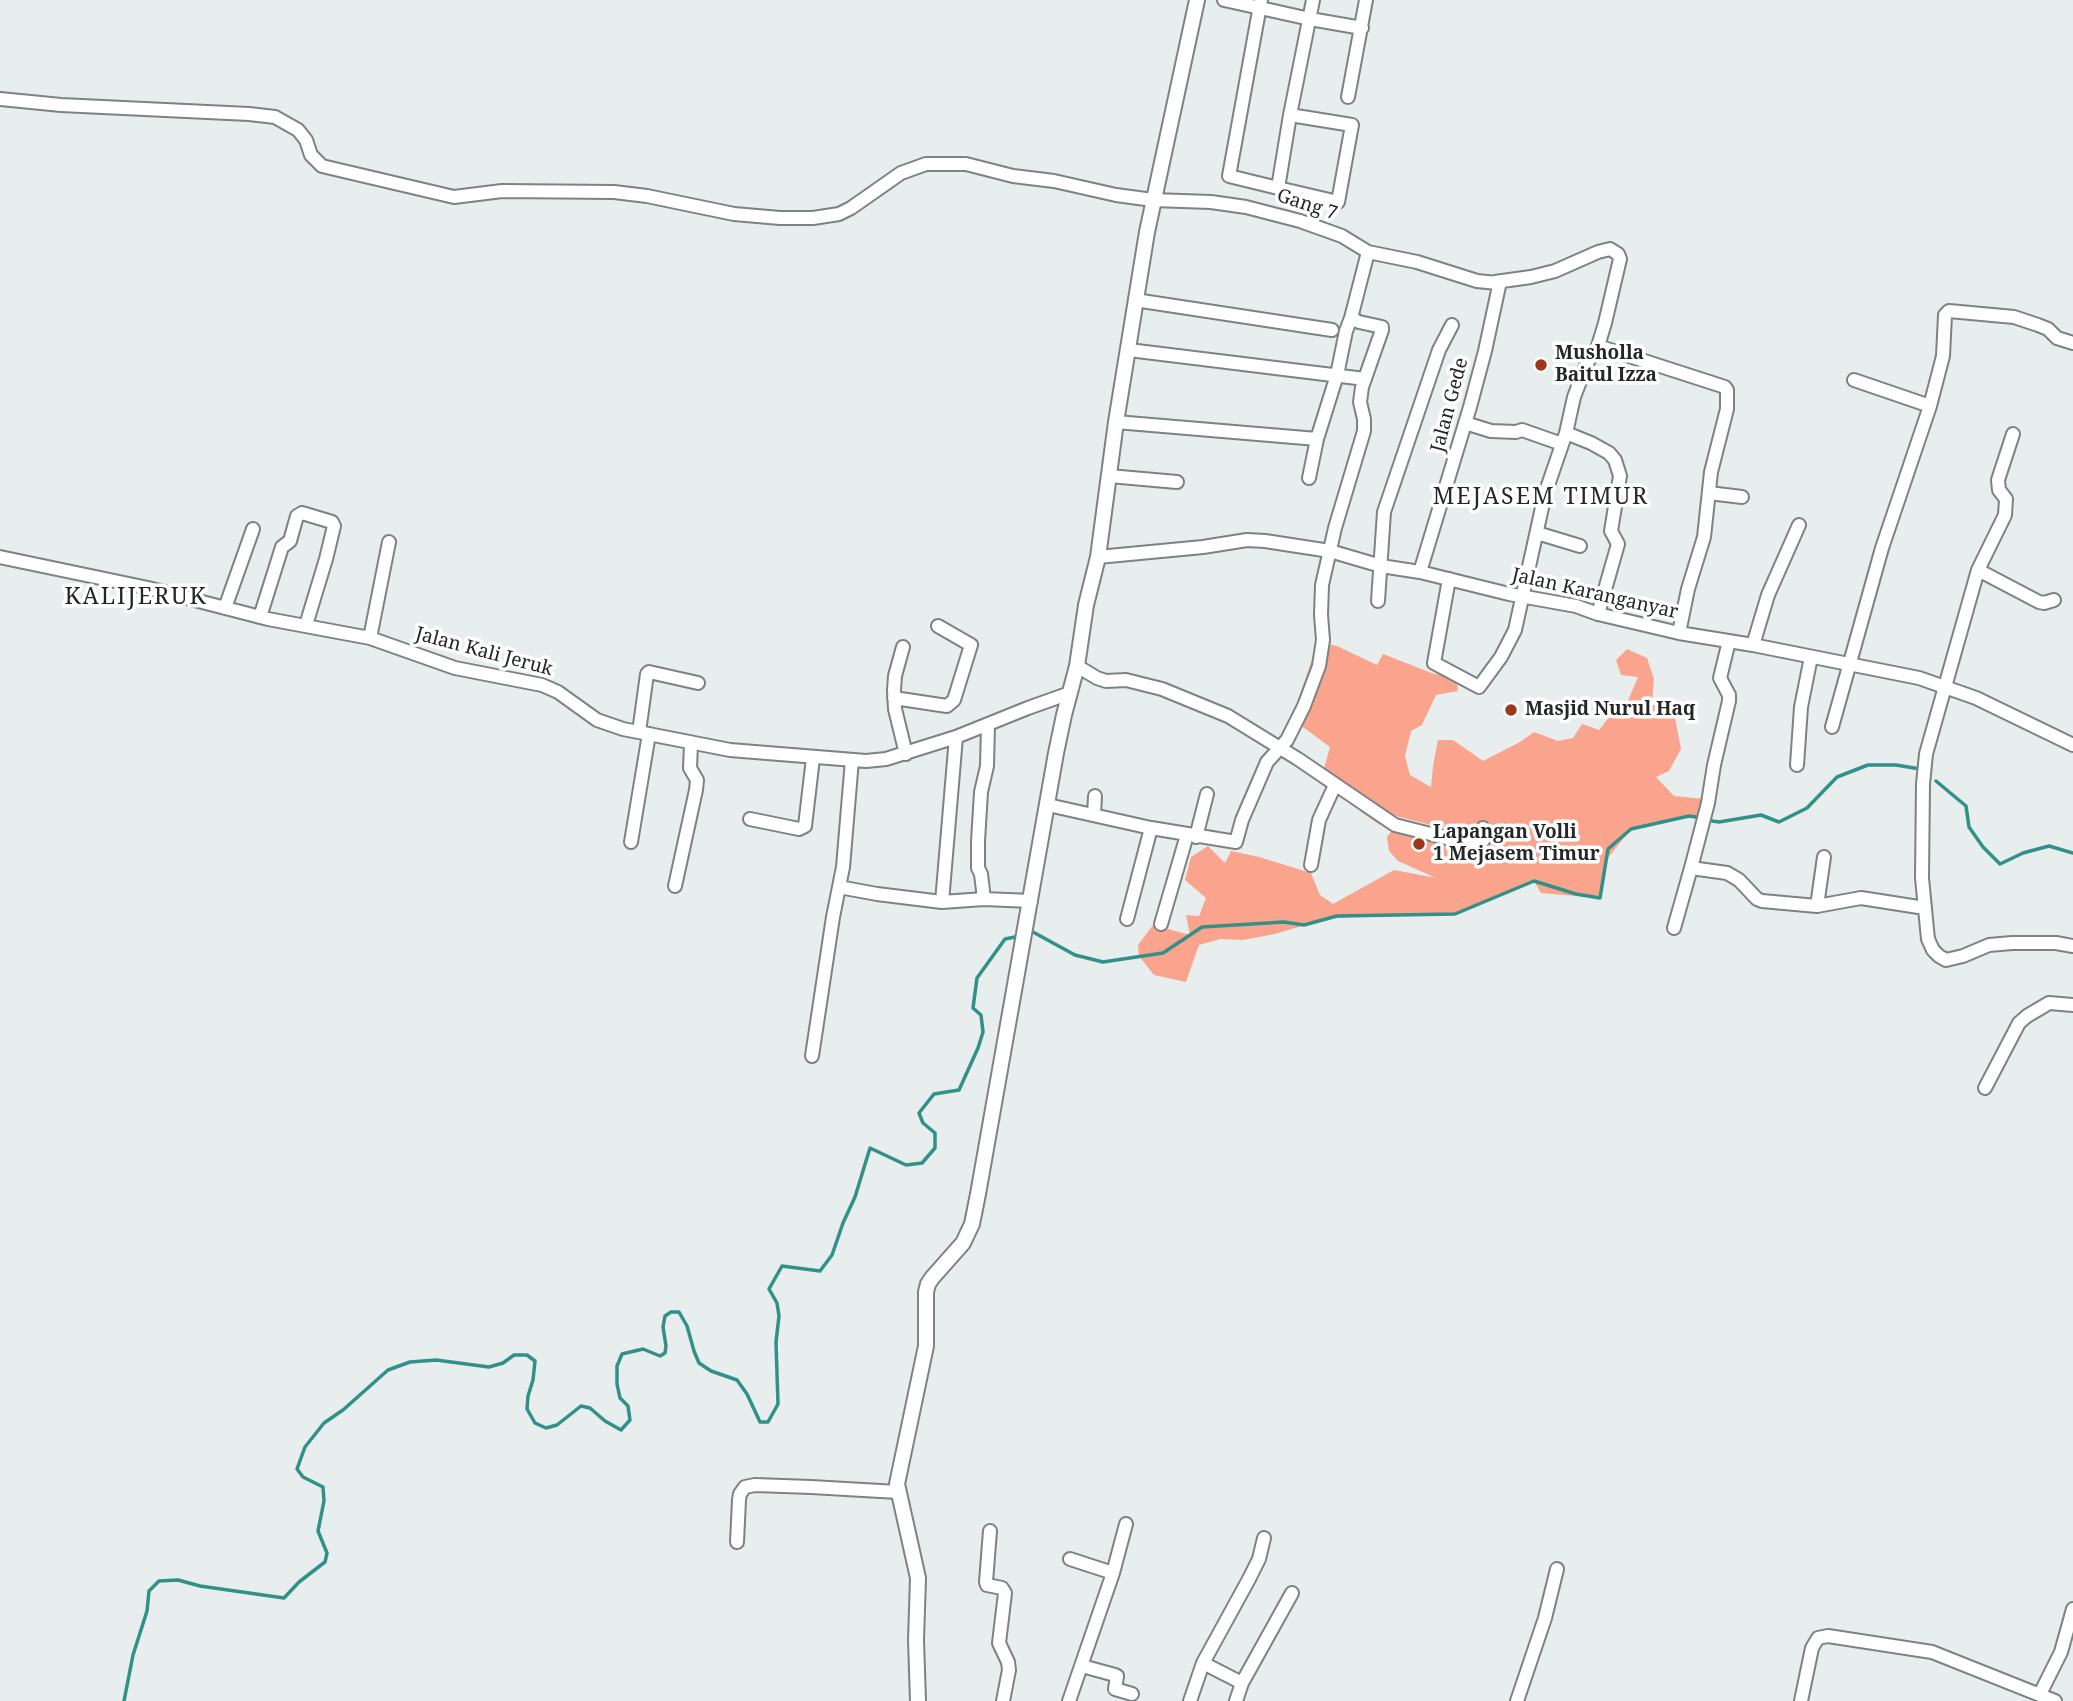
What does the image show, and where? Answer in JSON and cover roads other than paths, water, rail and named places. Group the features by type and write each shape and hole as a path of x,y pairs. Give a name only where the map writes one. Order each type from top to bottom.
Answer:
{"street":[{"path":"918,1701 918,1578 898,1492 899,1472 926,1346 926,1292 932,1278 960,1249 972,1224 1064,715 1098,557 1116,422 1153,200 1197,0"},
{"path":"1224,0 1261,4 1310,19 1362,27"},
{"path":"1278,188 1314,0"},
{"path":"1348,97 1366,0"},
{"path":"1261,4 1229,176 1338,202 1355,126 1290,115"},
{"name":"Gang 7","path":"0,99 275,117 298,130 306,140 311,155 322,166 454,197 502,191 614,192 734,214 813,218 839,214 901,173 926,164 966,164 1013,176 1039,178 1094,191 1153,200 1211,201 1245,206 1342,236 1368,251 1497,284 1556,271 1610,249 1618,254 1620,259 1598,346"},
{"path":"1309,478 1311,439 1337,375 1368,251"},
{"name":"Jalan Gede","path":"1420,572 1485,351 1497,284"},
{"path":"1135,300 1332,330"},
{"path":"1832,727 1882,548 1930,406 1943,356 1945,314 1949,311 2014,317 2048,329 2057,338 2073,344"},
{"path":"1048,805 1191,836 1236,842 1242,820 1267,762 1293,729 1319,666 1323,640 1322,585 1364,431 1360,402 1365,379 1383,328 1351,318"},
{"path":"1378,601 1384,512 1435,361 1452,326"},
{"path":"1449,579 1434,663 1477,686 1481,685 1516,631 1545,494 1564,439 1574,397 1587,363 1598,346 1725,387 1728,394 1727,409 1711,472 1704,537 1688,589 1679,633"},
{"path":"1129,350 1365,379"},
{"path":"1854,380 1930,406"},
{"path":"1116,422 1311,439"},
{"path":"1465,424 1491,431 1522,430 1564,439 1609,453 1615,460 1620,476 1611,531 1618,544 1598,614"},
{"path":"2013,434 1998,480 1998,490 2006,499 2005,515 1978,570 1944,686 1924,768 1922,878 1925,908 1931,946 1946,960 1989,945 2056,943 2073,946"},
{"path":"1109,476 1177,482"},
{"path":"1709,493 1742,497"},
{"path":"260,617 282,547 290,541 297,516 302,513 332,522 334,526 306,625"},
{"path":"1753,645 1768,595 1799,525"},
{"path":"225,608 253,529"},
{"path":"1537,533 1580,546"},
{"name":"Jalan Karanganyar","path":"1098,557 1247,540 1330,551 1381,566 1576,606 1598,614 1679,633 1906,674 1944,686 1994,707 2073,745"},
{"path":"370,638 389,542"},
{"name":"Jalan Kali Jeruk","path":"0,557 148,588 260,617 370,638 455,668 542,685 558,692 597,720 624,730 730,750 852,760 877,760 906,754 1028,708 1074,677"},
{"path":"1978,570 2039,602 2054,600"},
{"path":"894,698 947,706 954,701 971,645 938,626"},
{"path":"1674,928 1709,803 1714,765 1729,701 1729,695 1720,678 1729,641"},
{"path":"903,646 895,676 894,698 906,754"},
{"path":"1797,765 1801,707 1811,657"},
{"path":"631,842 649,672 698,683"},
{"path":"1074,677 1106,681 1126,680 1162,689 1228,716 1397,826 1470,844 1482,842 1483,828"},
{"path":"984,899 982,877 978,868 978,841 981,792 987,766 988,725"},
{"path":"942,902 956,737"},
{"path":"675,886 696,790 697,780 690,768 691,744"},
{"path":"750,819 799,829 804,827 813,758"},
{"path":"812,1056 832,917 843,867 852,760"},
{"path":"1311,865 1319,820 1335,785"},
{"path":"1161,924 1207,794"},
{"path":"1094,815 1095,796"},
{"path":"1127,919 1151,828"},
{"path":"1817,906 1824,857"},
{"path":"1691,868 1727,873 1739,880 1759,900 1817,906 1861,898 1925,908"},
{"path":"839,887 942,902 984,899 1031,901"},
{"path":"1985,1088 2018,1023 2043,1005 2073,1004"},
{"path":"737,1542 738,1500 740,1494 750,1486 898,1492"},
{"path":"1069,1701 1113,1573 1126,1524"},
{"path":"990,1531 986,1582 987,1585 1002,1588 1004,1593 999,1643 1009,1670 1003,1701"},
{"path":"1190,1701 1203,1663 1250,1579 1264,1538"},
{"path":"1070,1559 1113,1573"},
{"path":"1517,1701 1545,1618 1557,1569"},
{"path":"1236,1701 1242,1683 1292,1593"},
{"path":"2039,1693 2061,1652 2073,1609"},
{"path":"1801,1701 1812,1648 1818,1638 1828,1636 1932,1652 2055,1701"},
{"path":"1203,1663 1242,1683"},
{"path":"1082,1666 1117,1676 1115,1689 1132,1693"}],"waterway":[{"path":"1712,821 1761,815 1779,822 1807,808 1837,777 1868,765 1896,765 1920,769"},
{"path":"1936,781 1966,806 1969,827 1983,847 2000,864 2023,853 2049,846 2073,853"},
{"path":"1027,934 1033,932 1075,955 1103,962 1163,953 1202,927 1284,922 1304,925 1337,916 1455,914 1534,881 1576,894 1600,898 1608,849 1631,829 1689,816 1696,817"},
{"path":"124,1701 133,1655 147,1611 149,1591 159,1581 178,1580 200,1586 284,1598 299,1582 325,1562 327,1553 318,1531 324,1501 323,1487 303,1477 297,1469 305,1447 324,1423 343,1410 388,1370 410,1362 436,1360 489,1367 503,1363 514,1355 527,1355 535,1361 527,1409 535,1423 546,1428 557,1425 581,1406 590,1408 621,1430 630,1420 628,1406 620,1398 617,1384 617,1366 622,1354 643,1349 660,1356 665,1353 665,1316 671,1312 679,1312 687,1326 699,1363 711,1371 737,1380 760,1422 768,1422 778,1404 776,1342 779,1316 777,1303 769,1289 782,1266 820,1271 832,1255 855,1197 870,1148 906,1165 922,1163 935,1148 935,1133 923,1123 919,1113 934,1094 959,1090 983,1032 981,1015 973,1008 977,978 1005,939 1020,936"}],"place":[{"name":"Musholla Baitul Izza","path":"1541,365"},
{"name":"Masjid Nurul Haq","path":"1511,710"},
{"name":"Lapangan Volli 1 Mejasem Timur","path":"1419,844"}],"district":[{"name":"MEJASEM TIMUR","path":"1541,497"},
{"name":"KALIJERUK","path":"136,597"}]}
